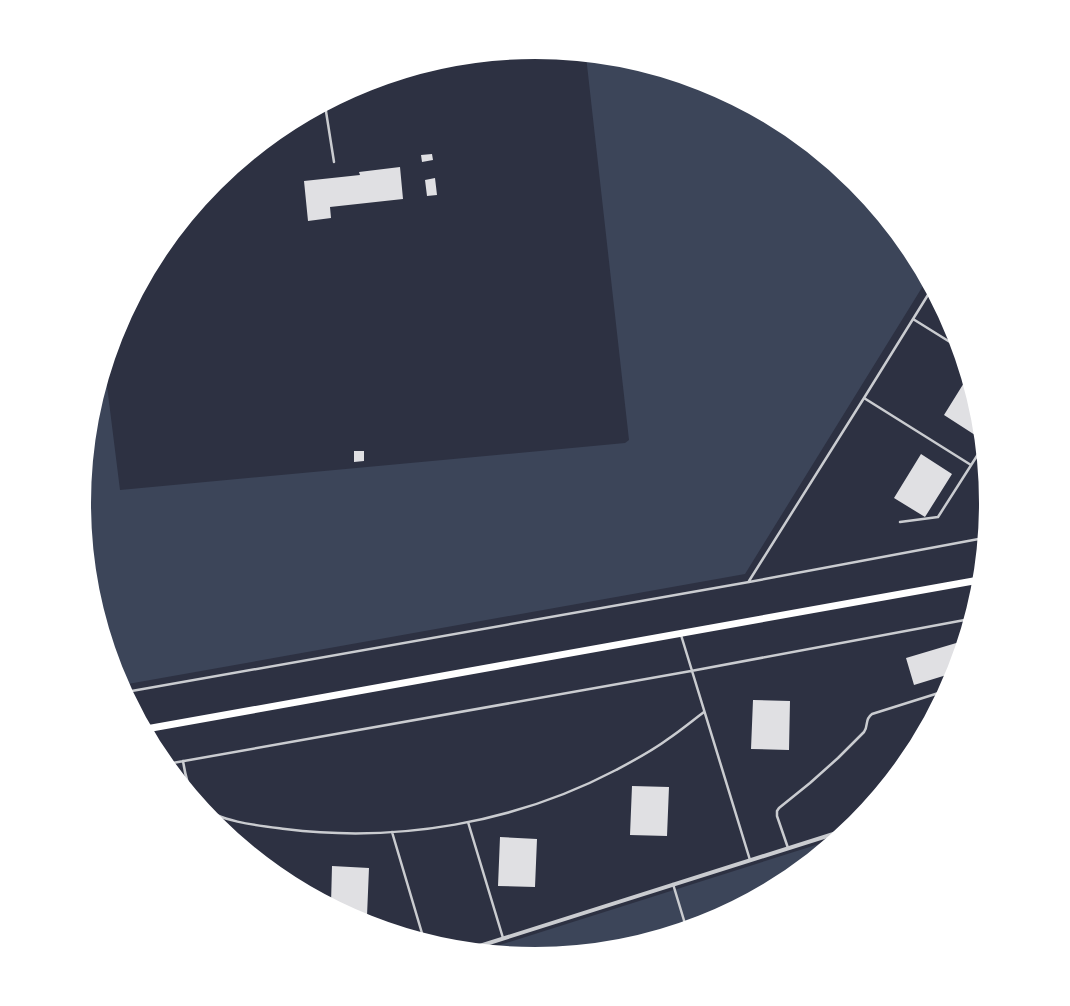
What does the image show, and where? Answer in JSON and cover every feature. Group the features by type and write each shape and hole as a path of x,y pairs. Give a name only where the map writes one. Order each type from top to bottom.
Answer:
{"main road":[{"path":"152,728 973,581"}],"street":[{"path":"483,945 832,834"}],"lane":[{"path":"326,111 334,162"},
{"path":"749,582 928,295"},
{"path":"913,319 949,341"},
{"path":"864,398 971,465"},
{"path":"900,522 938,517 977,456"},
{"path":"132,691 749,582 978,539"},
{"path":"174,763 964,620"},
{"path":"680,633 750,860"},
{"path":"788,848 777,816 777,811 779,808 838,758 864,732 866,729 866,721 869,716 937,694"},
{"path":"219,817 264,826 302,831 340,833 417,830 492,817 565,793 600,778 667,740 704,712"},
{"path":"183,761 187,780"},
{"path":"468,822 503,938"},
{"path":"392,832 422,933"},
{"path":"673,884 684,922"}],"shaded area":[{"path":"587,61 650,73 678,82 732,104 782,133 806,150 850,188 888,232 923,286 745,574 129,684 105,618 94,561 91,532 91,474 94,445 107,383 120,490 625,443 629,440"},
{"path":"822,843 782,873 732,902 705,914 650,933 593,944 564,947 535,948 497,946"}],"building":[{"path":"432,154 433,160 422,162 421,155"},
{"path":"400,167 403,199 330,207 331,218 308,221 304,181 360,175 359,172"},
{"path":"435,178 437,195 427,196 425,180"},
{"path":"964,384 974,434 944,415"},
{"path":"354,451 364,451 364,461 354,462"},
{"path":"921,454 952,474 925,517 894,498"},
{"path":"957,643 945,675 914,685 906,658"},
{"path":"753,700 790,701 789,750 751,749"},
{"path":"632,786 669,787 667,836 630,835"},
{"path":"500,837 537,839 535,887 498,886"},
{"path":"332,866 369,868 367,915 331,898"}]}
